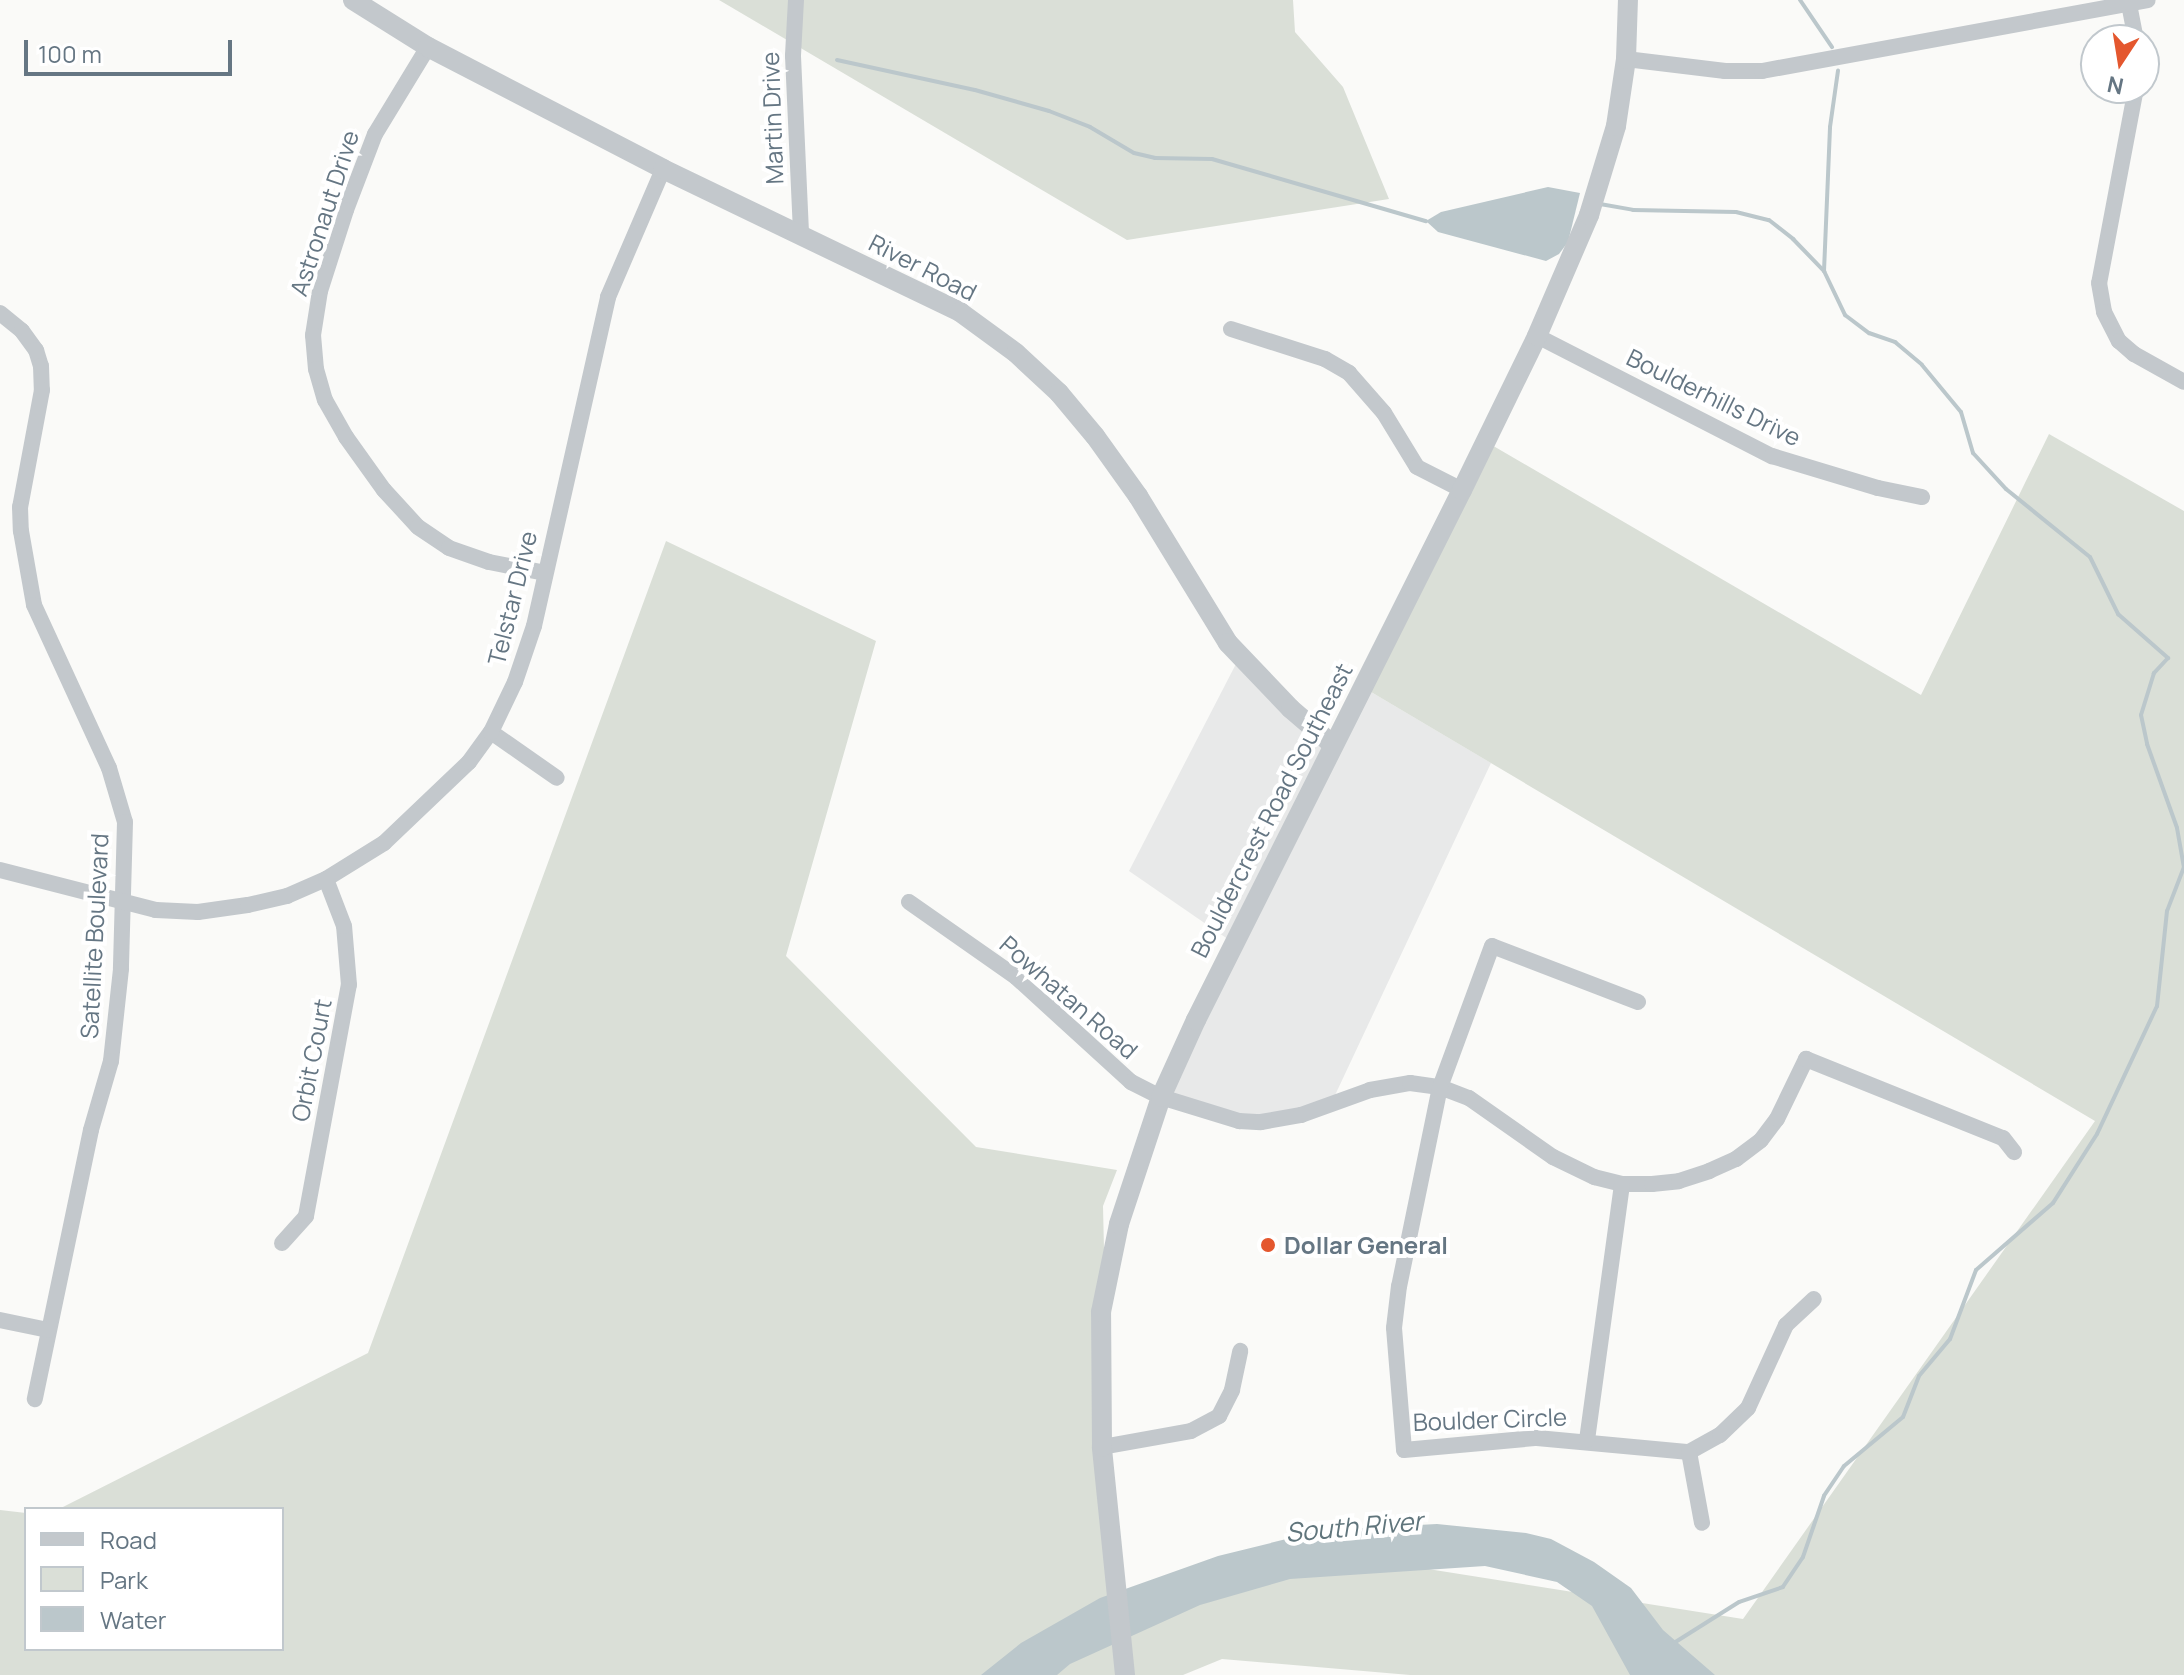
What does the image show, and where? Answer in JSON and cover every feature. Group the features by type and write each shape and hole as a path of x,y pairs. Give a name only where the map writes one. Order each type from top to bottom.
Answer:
{"street":[{"name":"River Road","path":"353,0 428,47 663,169 960,312 1016,353 1059,393 1138,496 1228,643 1291,709 1332,744"},
{"name":"Martin Drive","path":"796,0 793,56 801,234"},
{"name":"Bouldercrest Road Southeast","path":"1125,1675 1102,1447 1101,1312 1119,1224 1161,1097 1332,744 1537,336 1589,215 1616,126 1626,59 1628,0"},
{"path":"1626,59 1725,71 1762,71 2148,0"},
{"path":"2129,4 2133,24"},
{"name":"Astronaut Drive","path":"428,47 380,122 346,210 320,291 313,335 316,369 325,400 346,437 384,490 418,527 449,548 489,562 545,573"},
{"path":"2133,104 2099,283 2104,312 2119,341 2134,354 2184,382"},
{"name":"Telstar Drive","path":"0,870 156,910 211,910 287,896 326,879 384,843 469,762 491,732 515,682 534,626 608,297 663,169"},
{"name":"Satellite Boulevard","path":"0,313 22,331 36,350 41,366 42,390 20,507 25,564 34,605 109,768 125,822 121,969 111,1061 91,1130 35,1399"},
{"path":"1231,329 1325,359 1349,373 1384,413 1417,467 1462,490"},
{"name":"Boulderhills Drive","path":"1537,336 1772,456 1922,497"},
{"path":"491,732 557,778"},
{"name":"Orbit Court","path":"282,1243 306,1216 349,985 344,926 326,879"},
{"name":"Powhatan Road","path":"909,902 1016,977 1131,1082 1161,1097 1239,1121 1261,1122 1301,1115 1370,1090 1410,1083 1440,1087"},
{"path":"1638,1002 1492,946 1440,1087 1469,1098 1553,1157 1594,1177 1622,1184 1679,1181 1736,1159 1761,1140 1777,1119 1806,1059 2003,1138 2014,1152"},
{"name":"Boulder Circle","path":"1440,1087 1399,1286 1394,1328 1404,1450 1498,1438 1587,1440 1689,1452"},
{"path":"1587,1440 1622,1184"},
{"path":"1702,1523 1689,1452 1720,1435 1748,1408 1786,1325 1814,1299"},
{"path":"0,1320 48,1330"},
{"path":"1102,1447 1191,1431 1219,1416 1232,1390 1240,1351"}],"shaded area":[{"path":"1238,660 1338,743 1366,689 1491,763 1329,1108 1258,1125 1165,1100 1235,944 1129,871"}],"green space":[{"path":"719,0 1293,0 1295,32 1343,87 1389,199 1127,240"},
{"path":"2049,434 2184,511 2184,1675 1410,1675 1222,1659 1183,1675 0,1675 0,1510 24,1513 24,1651 284,1651 284,1507 63,1507 368,1353 666,541 876,641 786,956 976,1147 1117,1170 1103,1206 1112,1594 1289,1547 1743,1619 2095,1121 1366,689 1490,444 1921,695"}],"water":[{"path":"1548,187 1580,193 1568,242 1559,254 1546,261 1438,232 1426,221 1441,212"},
{"name":"South River","path":"1437,1524 1526,1533 1551,1539 1594,1562 1631,1588 1663,1630 1715,1675 1630,1675 1592,1606 1557,1582 1485,1566 1290,1579 1200,1605 1070,1664 1057,1675 981,1675 1021,1643 1100,1598 1218,1556 1323,1530"}],"waterway":[{"path":"1800,0 1832,47"},
{"path":"837,60 975,90 1049,111 1090,127 1134,153 1155,158 1212,159 1426,221"},
{"path":"1824,271 1830,127 1838,71"},
{"path":"1600,204 1633,210 1736,212 1769,220 1824,271 1845,315 1869,333 1895,342 1922,365 1961,412 1973,453 2006,489 2090,557 2118,614 2168,658 2154,673 2141,715 2147,744 2177,828 2184,867 2167,911 2157,1006 2097,1134 2053,1203 1976,1270 1950,1339 1919,1376 1903,1417 1844,1466 1824,1496 1803,1557 1783,1587 1739,1602 1674,1643"}],"place":[{"name":"Dollar General","path":"1268,1245"}]}
